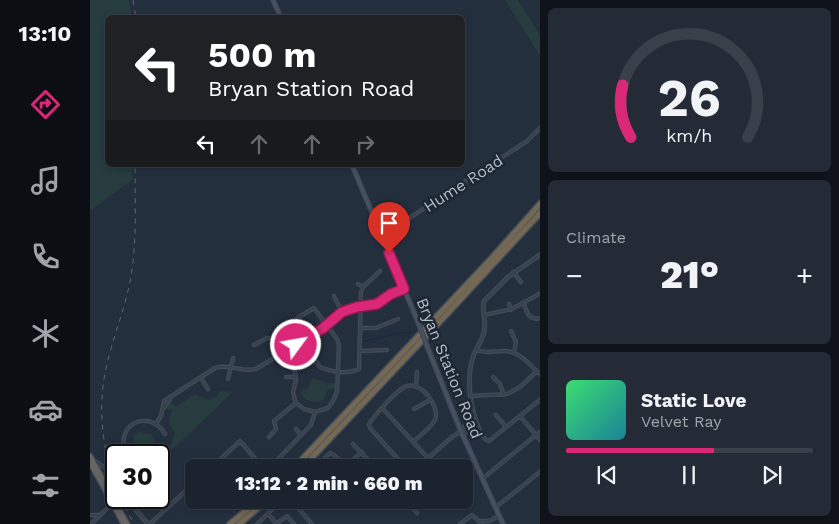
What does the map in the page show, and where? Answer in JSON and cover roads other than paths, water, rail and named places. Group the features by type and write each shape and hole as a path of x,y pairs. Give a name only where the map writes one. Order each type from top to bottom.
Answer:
{"highway":[{"path":"302,459 492,258 540,203"},
{"path":"310,459 540,212"},
{"path":"91,459 99,468 105,482"},
{"path":"117,509 124,524"},
{"path":"118,509 128,524"},
{"path":"230,524 248,509"},
{"path":"239,524 256,509"}],"main road":[{"path":"273,0 280,15"},
{"name":"Bryan Station Road","path":"353,167 502,524"}],"street":[{"name":"Hume Road","path":"382,236 527,141 540,127"},
{"path":"540,254 513,272 484,300 485,330 470,370 471,396 476,421 487,441 540,399"},
{"path":"315,360 320,367 338,372 347,373 359,369 361,296 363,288 380,271"},
{"path":"513,272 521,282"},
{"path":"358,284 363,288"},
{"path":"156,424 162,409 170,398 217,367 224,366 252,370 284,353 327,325 342,312 377,304 403,288"},
{"path":"484,315 511,310 540,293"},
{"path":"334,296 342,312"},
{"path":"509,304 511,310"},
{"path":"524,304 530,317 535,320 540,318"},
{"path":"254,346 271,337 276,341 293,367 296,377 293,390 296,403 304,409 315,412 326,409 334,402 337,392 339,344 314,308 291,322"},
{"path":"360,328 376,328 398,319"},
{"path":"511,331 516,342 514,353"},
{"path":"360,350 387,350"},
{"path":"476,350 485,353 506,351 514,353 540,375"},
{"path":"228,379 233,358"},
{"path":"416,386 417,372"},
{"path":"471,396 504,395 520,387 536,372"},
{"path":"286,377 296,377"},
{"path":"493,377 500,384 504,395"},
{"path":"201,378 208,389"},
{"path":"398,459 369,426 370,422 401,389 409,386 416,386 424,390 435,410 435,420 413,442"},
{"path":"414,409 430,400"},
{"path":"269,437 276,429 274,421 296,403"},
{"path":"383,409 428,458 452,437 476,421"},
{"path":"278,459 311,425 315,412"},
{"path":"496,415 506,426"},
{"path":"520,415 540,441"},
{"path":"123,444 125,433 129,427 134,423 142,421 156,424 165,434"},
{"path":"462,431 478,427"},
{"path":"296,429 301,435"},
{"path":"482,479 540,431"},
{"path":"221,459 240,441 255,459"},
{"path":"354,444 368,459"},
{"path":"354,459 362,452"},
{"path":"324,459 330,453 338,459"},
{"path":"91,459 99,468 105,469"},
{"path":"495,508 540,471"},
{"path":"136,509 149,524 185,491"},
{"path":"91,524 107,509"},
{"path":"257,524 273,509"},
{"path":"299,509 312,524"},
{"path":"413,509 417,513"},
{"path":"268,514 276,524 287,516 294,524"},
{"path":"90,515 100,515"},
{"path":"460,524 470,515 474,516 482,524"},
{"path":"479,520 489,521 499,516"}],"waterway":[{"path":"364,341 411,332"}],"railway":[{"path":"133,0 136,15"},
{"path":"105,447 102,426 102,395 107,364 131,276 135,235 135,167"},
{"path":"126,509 134,524"}]}
